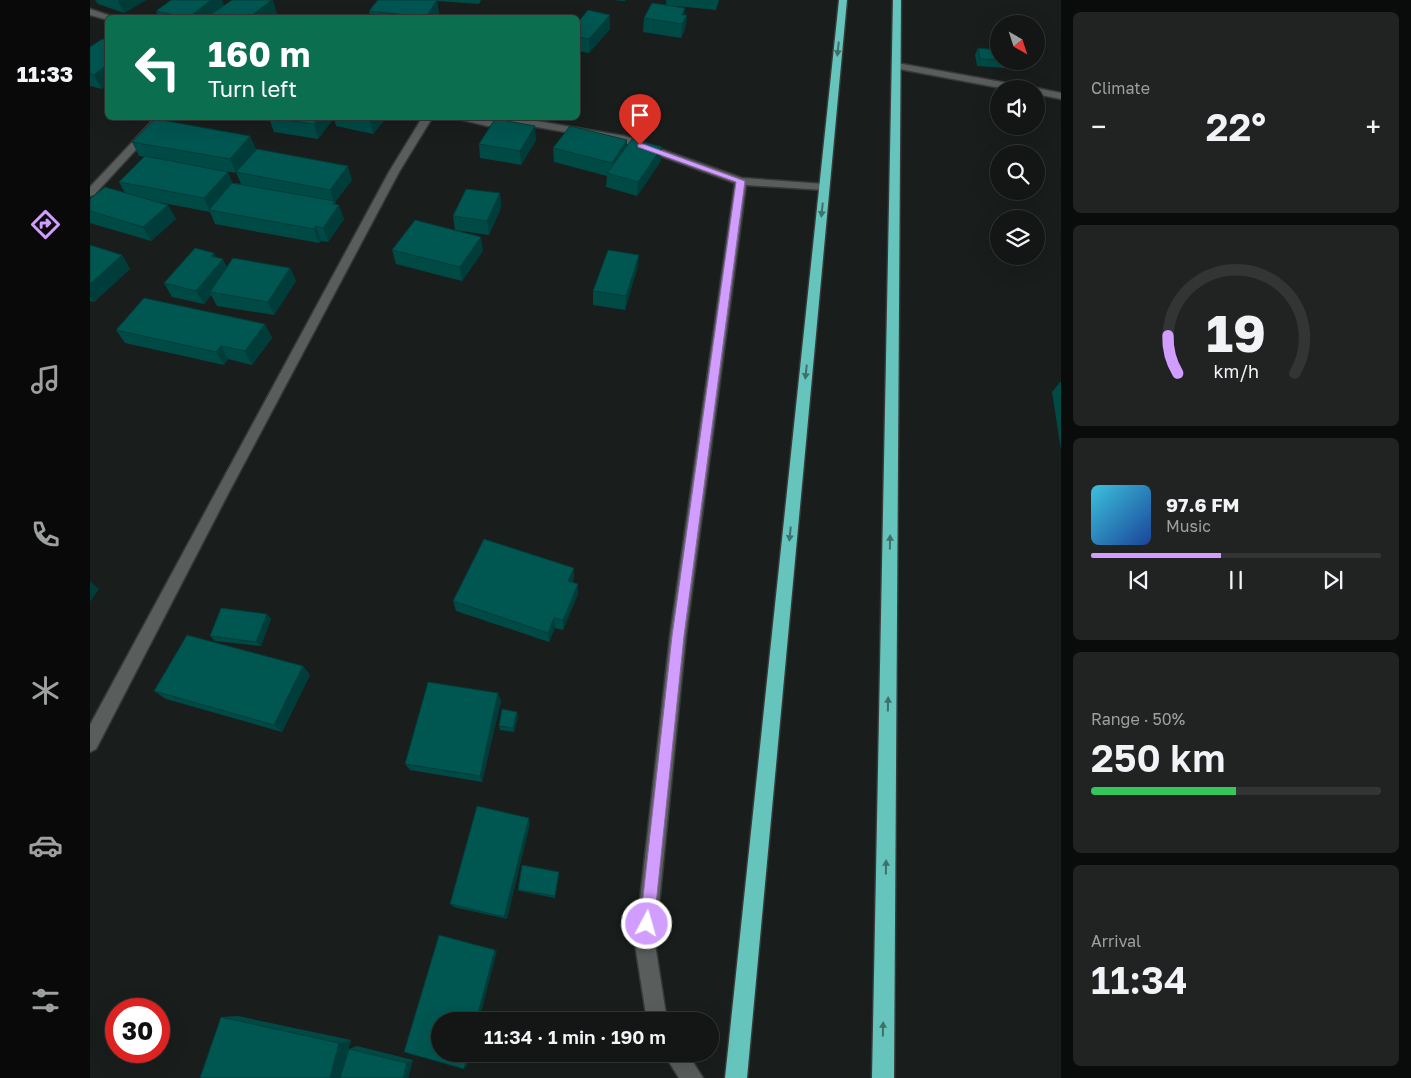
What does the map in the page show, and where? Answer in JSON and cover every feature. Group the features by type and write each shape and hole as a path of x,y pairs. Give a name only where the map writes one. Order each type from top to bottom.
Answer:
{"highway":[{"path":"736,1078 843,0"},
{"path":"882,1078 898,0"}],"street":[{"path":"90,12 105,17"},
{"path":"897,66 990,83"},
{"path":"1045,93 1061,96"},
{"path":"90,192 158,120"},
{"path":"90,743 394,172 426,120"},
{"path":"471,120 487,123 532,123 624,139 741,181 824,187"},
{"path":"656,1012 645,944 678,636 741,181"},
{"path":"681,1062 692,1078"}],"building":[{"path":"171,0 211,0 192,15 174,15 156,11"},
{"path":"232,0 272,0 252,15 210,15"},
{"path":"378,0 437,0 427,15 369,11"},
{"path":"652,3 685,8 682,15 687,15 682,24 644,18"},
{"path":"588,10 610,15 589,39 580,37 580,20"},
{"path":"102,39 105,40 105,67 94,75 90,74 90,47"},
{"path":"978,48 990,49 990,60 980,59"},
{"path":"154,120 250,136 230,159 132,142"},
{"path":"284,120 317,120 314,124"},
{"path":"494,120 535,126 520,151 479,144"},
{"path":"570,126 627,140 612,163 553,148"},
{"path":"632,139 662,147 638,182 607,173"},
{"path":"257,149 348,166 330,190 236,172"},
{"path":"145,156 228,172 204,198 119,182"},
{"path":"232,183 335,201 333,204 339,205 323,228 316,226 314,229 209,210"},
{"path":"105,187 168,205 143,227 90,211 90,199"},
{"path":"466,189 500,193 487,221 453,216"},
{"path":"415,220 481,237 460,267 392,250"},
{"path":"90,245 122,255 90,284"},
{"path":"195,248 214,253 211,256 223,259 196,291 164,283"},
{"path":"608,250 639,255 626,296 593,291"},
{"path":"233,258 290,268 268,302 210,292"},
{"path":"144,298 265,324 245,351 221,346 216,352 116,330"},
{"path":"484,539 574,568 568,581 578,584 563,620 554,618 548,633 453,601"},
{"path":"221,608 267,614 256,642 210,636"},
{"path":"187,635 303,666 274,725 154,691"},
{"path":"428,682 498,693 480,776 405,764"},
{"path":"502,709 517,712 513,728 499,726"},
{"path":"477,806 529,818 504,917 450,904"},
{"path":"522,865 559,872 555,896 518,890"},
{"path":"439,935 495,950 478,1012 431,1012 431,1060 404,1052"},
{"path":"221,1017 339,1043 330,1078 200,1078"},
{"path":"349,1049 407,1063 403,1078 340,1078"},
{"path":"439,1062 466,1062 464,1069"}],"route":[{"path":"640,145 741,181 678,636 647,924"}]}
